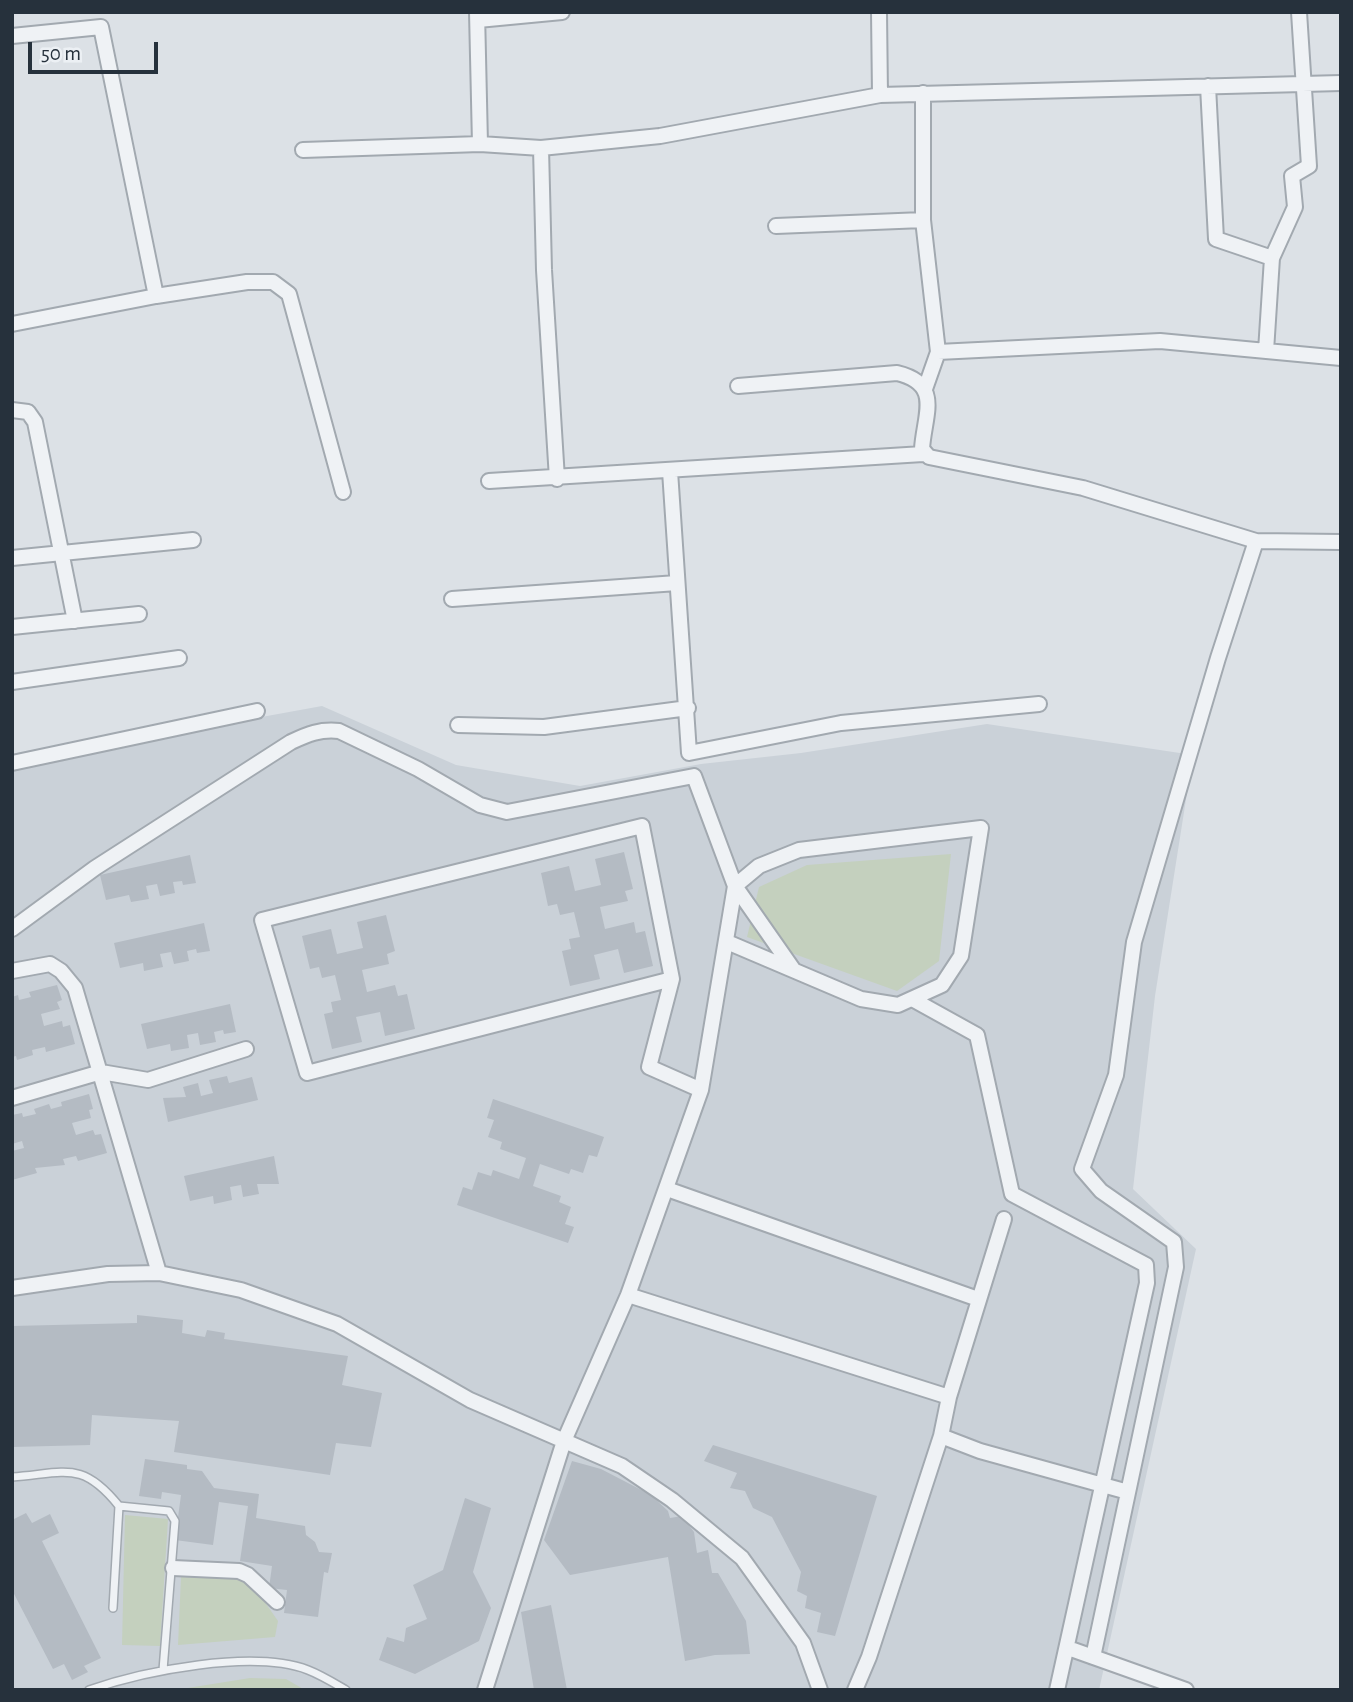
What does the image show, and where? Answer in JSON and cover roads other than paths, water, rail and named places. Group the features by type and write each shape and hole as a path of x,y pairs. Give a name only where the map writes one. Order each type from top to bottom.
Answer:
{"street":[{"path":"480,145 478,16 562,12"},
{"path":"879,12 880,95"},
{"path":"1266,351 1272,258 1295,207 1292,176 1309,166 1299,12"},
{"path":"12,36 101,27 156,296"},
{"path":"303,150 480,145 541,148 660,136 880,95 1341,83"},
{"path":"1208,86 1216,239 1272,258"},
{"path":"923,93 923,220 938,352 925,389"},
{"path":"541,148 544,270 557,479"},
{"path":"776,226 923,220"},
{"path":"12,324 156,296 247,282 273,282 282,286 289,294 343,492"},
{"path":"938,352 1160,341 1341,358"},
{"path":"738,386 897,373 918,381 925,389 929,404 923,454"},
{"path":"12,410 28,412 35,422 75,621"},
{"path":"489,481 557,479 923,454 935,459 1011,471 1083,488 1256,541 1341,542"},
{"path":"670,471 689,753 841,723 1039,704"},
{"path":"12,558 193,540"},
{"path":"1093,1657 1176,1267 1174,1242 1101,1191 1082,1169 1116,1075 1134,942 1218,658 1256,541"},
{"path":"452,599 677,583"},
{"path":"12,627 139,614"},
{"path":"12,682 179,658"},
{"path":"458,725 544,727 688,708"},
{"path":"12,763 257,711"},
{"path":"12,929 117,854 291,743 318,730 339,731 418,769 480,805 507,812 694,776 735,886 794,970"},
{"path":"672,979 307,1073 262,920 642,826 672,979 649,1067 701,1090"},
{"path":"485,1690 564,1441 628,1295 701,1090 735,886 760,866 799,850 981,828 961,956 942,985 912,999 898,1005 860,999 727,942"},
{"path":"12,971 50,964 61,971 75,988 159,1273"},
{"path":"912,999 977,1035 1012,1194 1146,1265 1147,1283 1057,1690"},
{"path":"12,1098 101,1072 148,1080 246,1049"},
{"path":"667,1189 978,1299"},
{"path":"855,1690 869,1657 941,1436 949,1397 1004,1219"},
{"path":"12,1288 108,1274 159,1273 241,1290 337,1324 470,1399 622,1466 672,1500 742,1558 803,1643 820,1690"},
{"path":"628,1295 949,1397"},
{"path":"941,1436 980,1451 1128,1492"},
{"path":"173,1568 239,1571 248,1575 277,1602"},
{"path":"1068,1648 1186,1690"}],"lane":[{"path":"12,1477 73,1473 88,1476 100,1483 118,1506 113,1608"},
{"path":"118,1506 169,1511 175,1521 163,1670"},
{"path":"89,1690 163,1670 259,1662 307,1669 346,1690"}]}
